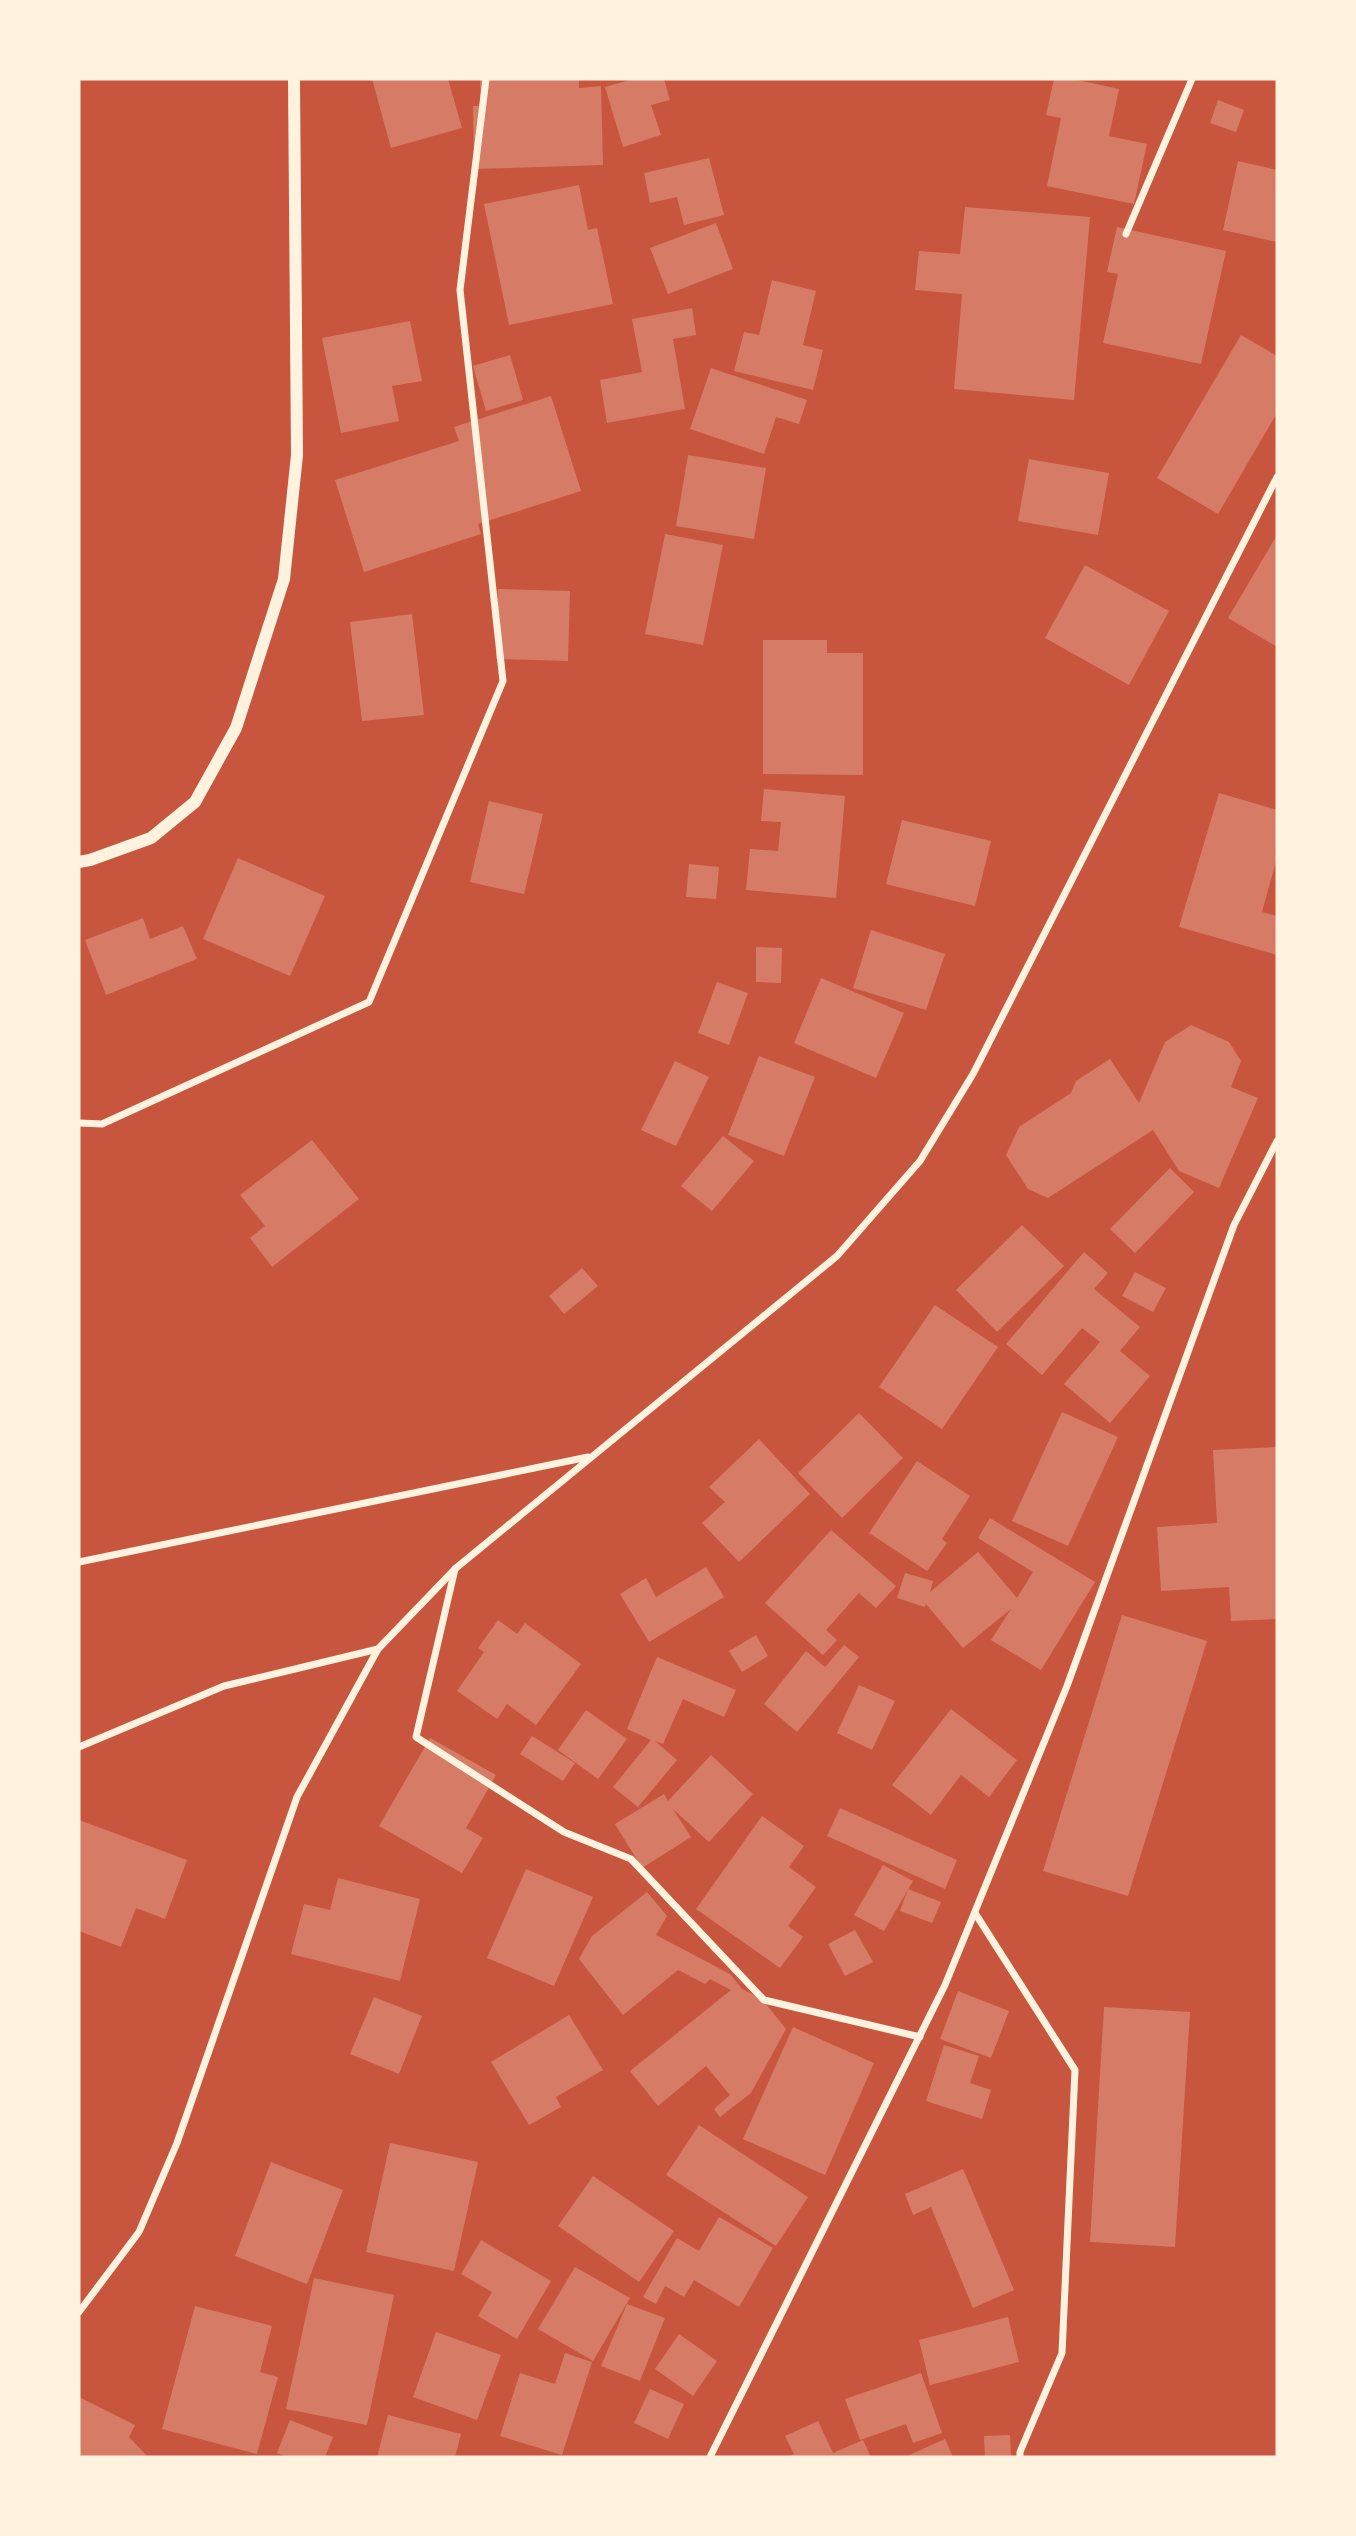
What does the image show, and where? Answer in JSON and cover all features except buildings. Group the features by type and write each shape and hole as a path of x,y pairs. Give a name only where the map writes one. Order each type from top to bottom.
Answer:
{"street":[{"path":"79,862 151,838 195,802 236,727 284,579 297,456 294,79"},
{"path":"79,1123 102,1124 369,1002 503,681 460,290 486,79"},
{"path":"1126,234 1192,79"},
{"path":"79,2312 139,2231 177,2143 297,1797 378,1649 456,1568 837,1256 920,1161 973,1074 1277,477"},
{"path":"710,2457 945,1985 1067,1686 1234,1225 1277,1141"},
{"path":"79,1562 592,1456"},
{"path":"456,1568 416,1737 564,1832 631,1859 764,2000 920,2037"},
{"path":"79,1746 224,1686 378,1649"},
{"path":"975,1913 1075,2070 1062,2353 1020,2457"}]}
